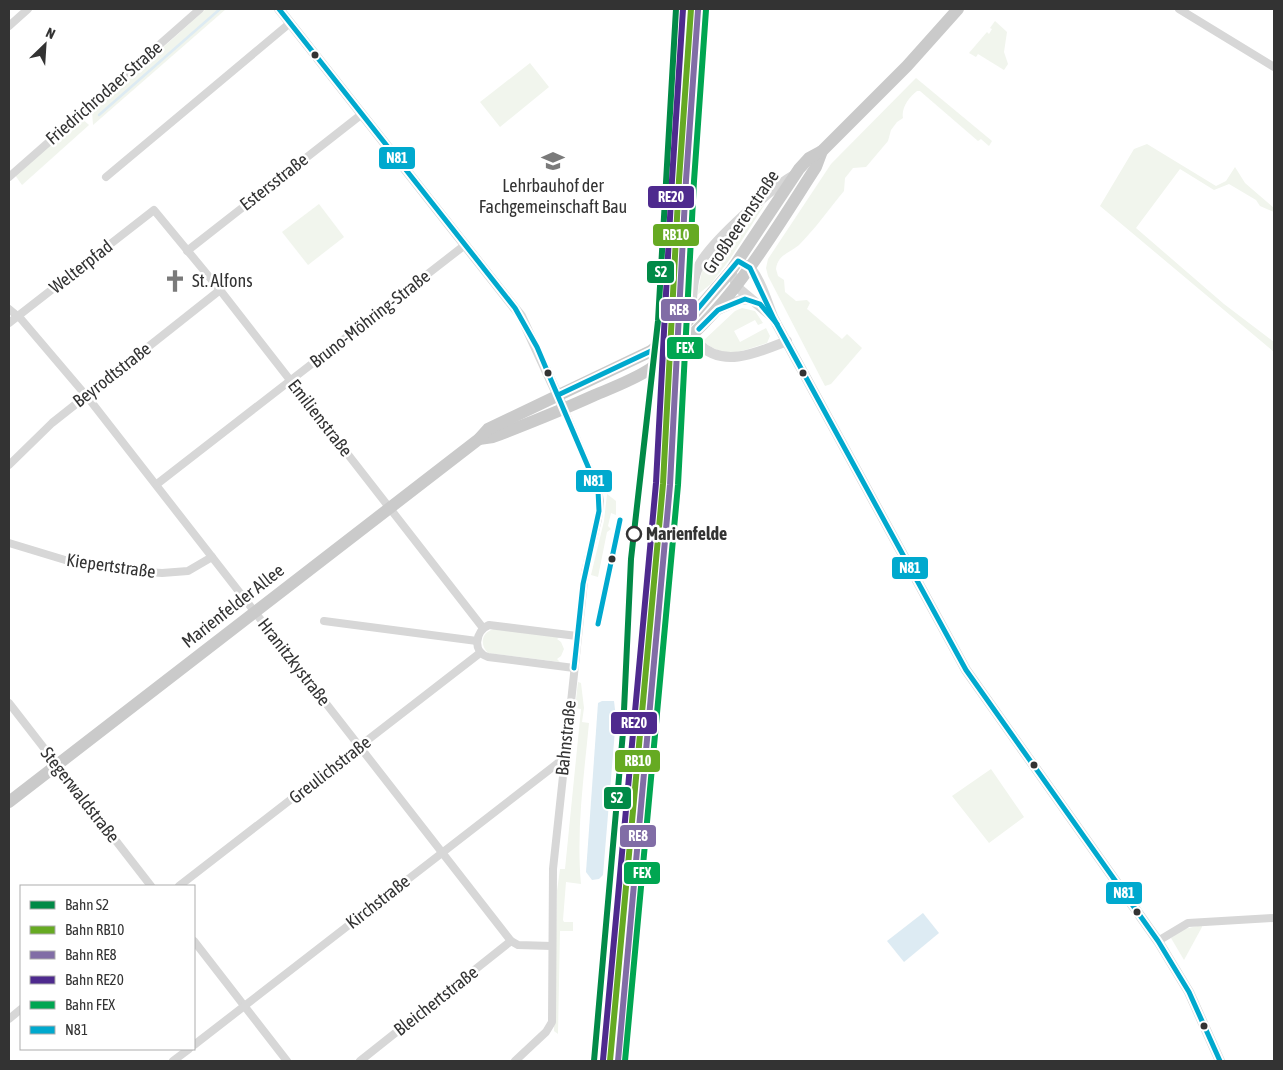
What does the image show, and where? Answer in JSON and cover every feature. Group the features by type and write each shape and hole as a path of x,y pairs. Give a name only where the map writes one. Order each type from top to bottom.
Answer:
{"main road":[{"name":"Großbeerenstraße","path":"692,317 735,266 794,175 808,158 822,150 907,66 958,9"},
{"name":"Großbeerenstraße","path":"697,330 718,310 737,287 816,167 822,150"},
{"name":"Marienfelder Allee","path":"9,802 479,439 488,429 651,351 692,317"},
{"name":"Marienfelder Allee","path":"479,439 493,437 564,409 650,369 697,330"}],"street":[{"path":"9,26 28,9"},
{"name":"Friedrichrodaer Straße","path":"9,177 200,9"},
{"path":"279,9 521,316 564,409"},
{"path":"1179,9 1274,67"},
{"path":"106,177 290,23"},
{"name":"Estersstraße","path":"187,251 362,114"},
{"path":"692,299 694,280 702,260 778,184 794,175"},
{"name":"Emilienstraße","path":"154,210 220,290 483,628"},
{"name":"Welterpfad","path":"9,323 154,210"},
{"name":"Bruno-Möhring-Straße","path":"157,484 465,245"},
{"path":"774,319 760,304 749,299 737,287 735,266 750,268 786,342 966,670 1158,941 1189,992 1220,1061"},
{"name":"Beyrodtstraße","path":"9,465 30,442 86,395 220,290"},
{"path":"718,310 740,300 749,299"},
{"name":"Hranitzkystraße","path":"9,309 86,395 157,484 511,941"},
{"path":"699,344 710,353 726,358 786,342"},
{"name":"Bahnstraße","path":"514,1061 550,1027 552,891 564,761 585,572 598,519 600,501 598,490 564,409"},
{"name":"Kiepertstraße","path":"9,543 75,562 133,571 162,573 188,571 212,557"},
{"path":"324,620 477,641"},
{"path":"574,668 488,657 480,653 476,647 483,628 489,625 577,636"},
{"name":"Greulichstraße","path":"180,885 480,653"},
{"name":"Stegerwaldstraße","path":"9,704 150,885"},
{"name":"Kirchstraße","path":"195,1044 558,763 564,761"},
{"path":"1158,941 1188,923 1274,918"},
{"path":"511,941 518,944 552,946"},
{"name":"Bleichertstraße","path":"360,1061 511,941"},
{"path":"195,942 287,1061"},
{"path":"9,1019 20,1010"},
{"path":"173,1061 188,1050"}],"shaded area":[{"path":"206,9 226,9 93,125 92,111"},
{"path":"995,21 1007,32 1004,52 1008,64 1004,70 978,54 976,57 969,53 987,32 989,34 992,29 990,28"},
{"path":"530,63 549,87 500,127 480,102"},
{"path":"916,78 992,141 989,146 981,139 978,141 920,91 917,91 906,103 903,110 903,118 891,130 888,141 866,167 853,168 845,178 844,191 822,219 799,245 779,260 776,269 778,276 784,280 785,292 796,301 807,300 810,303 807,309 842,339 847,334 862,348 831,384 825,386 768,276 766,268 768,259 831,164"},
{"path":"81,118 89,125 22,185 15,175"},
{"path":"1147,144 1216,186 1226,181 1235,167 1245,183 1274,208 1274,212 1260,206 1256,200 1229,184 1214,190 1180,169 1136,228 1224,304 1274,342 1274,352 1100,206 1134,149"},
{"path":"319,204 344,237 308,265 282,232"},
{"path":"765,204 730,259 711,284 697,295 703,266"},
{"path":"742,308 755,311 763,323 758,325 755,320 734,331 740,342 766,328 770,336 767,343 741,351 727,352 711,347 703,341 735,311"},
{"path":"607,494 616,501 616,515 611,513 608,526 611,529 607,532 598,577 591,575 604,521"},
{"path":"494,629 560,637 557,639 561,642 564,649 561,656 557,659 560,662 488,653 483,646 483,639 487,633"},
{"path":"578,682 581,683 584,708 582,722 589,723 580,823 581,884 566,882 563,920 564,922 573,922 573,931 560,931 558,1034 554,1031 557,891 560,869 565,869 581,709 575,708"},
{"path":"614,701 616,718 603,875 599,879 592,880 586,872 598,703"},
{"path":"991,769 1024,817 989,843 952,796"},
{"path":"923,913 939,933 904,962 887,941"},
{"path":"1202,925 1184,960 1171,938 1184,929"}],"waterway":[{"path":"99,115 220,9"}],"rail line":[{"name":"S2","path":"594,1061 623,732 631,559 658,321 676,9"},
{"name":"RE20","path":"603,1060 656,483 683,9"},
{"name":"RB10","path":"610,1061 663,484 679,180 691,9"},
{"name":"RE8","path":"618,1061 670,485 686,180 698,10"},
{"name":"FEX","path":"625,1061 678,485 694,181 706,10"}],"transit line":[{"name":"N81","path":"279,9 515,308 537,347 598,490 599,511 583,584 574,668"},
{"name":"N81","path":"558,395 651,351 685,324 738,261 750,268 774,319 966,670 1158,941 1189,992 1220,1061"},
{"name":"N81","path":"699,329 718,310 745,299 760,304 777,324"},
{"name":"N81","path":"598,624 620,520"}],"place":[{"name":"Lehrbauhof der Fachgemeinschaft Bau","path":"553,161"},
{"name":"St. Alfons","path":"175,281"},
{"name":"Marienfelde","path":"634,534"}]}
